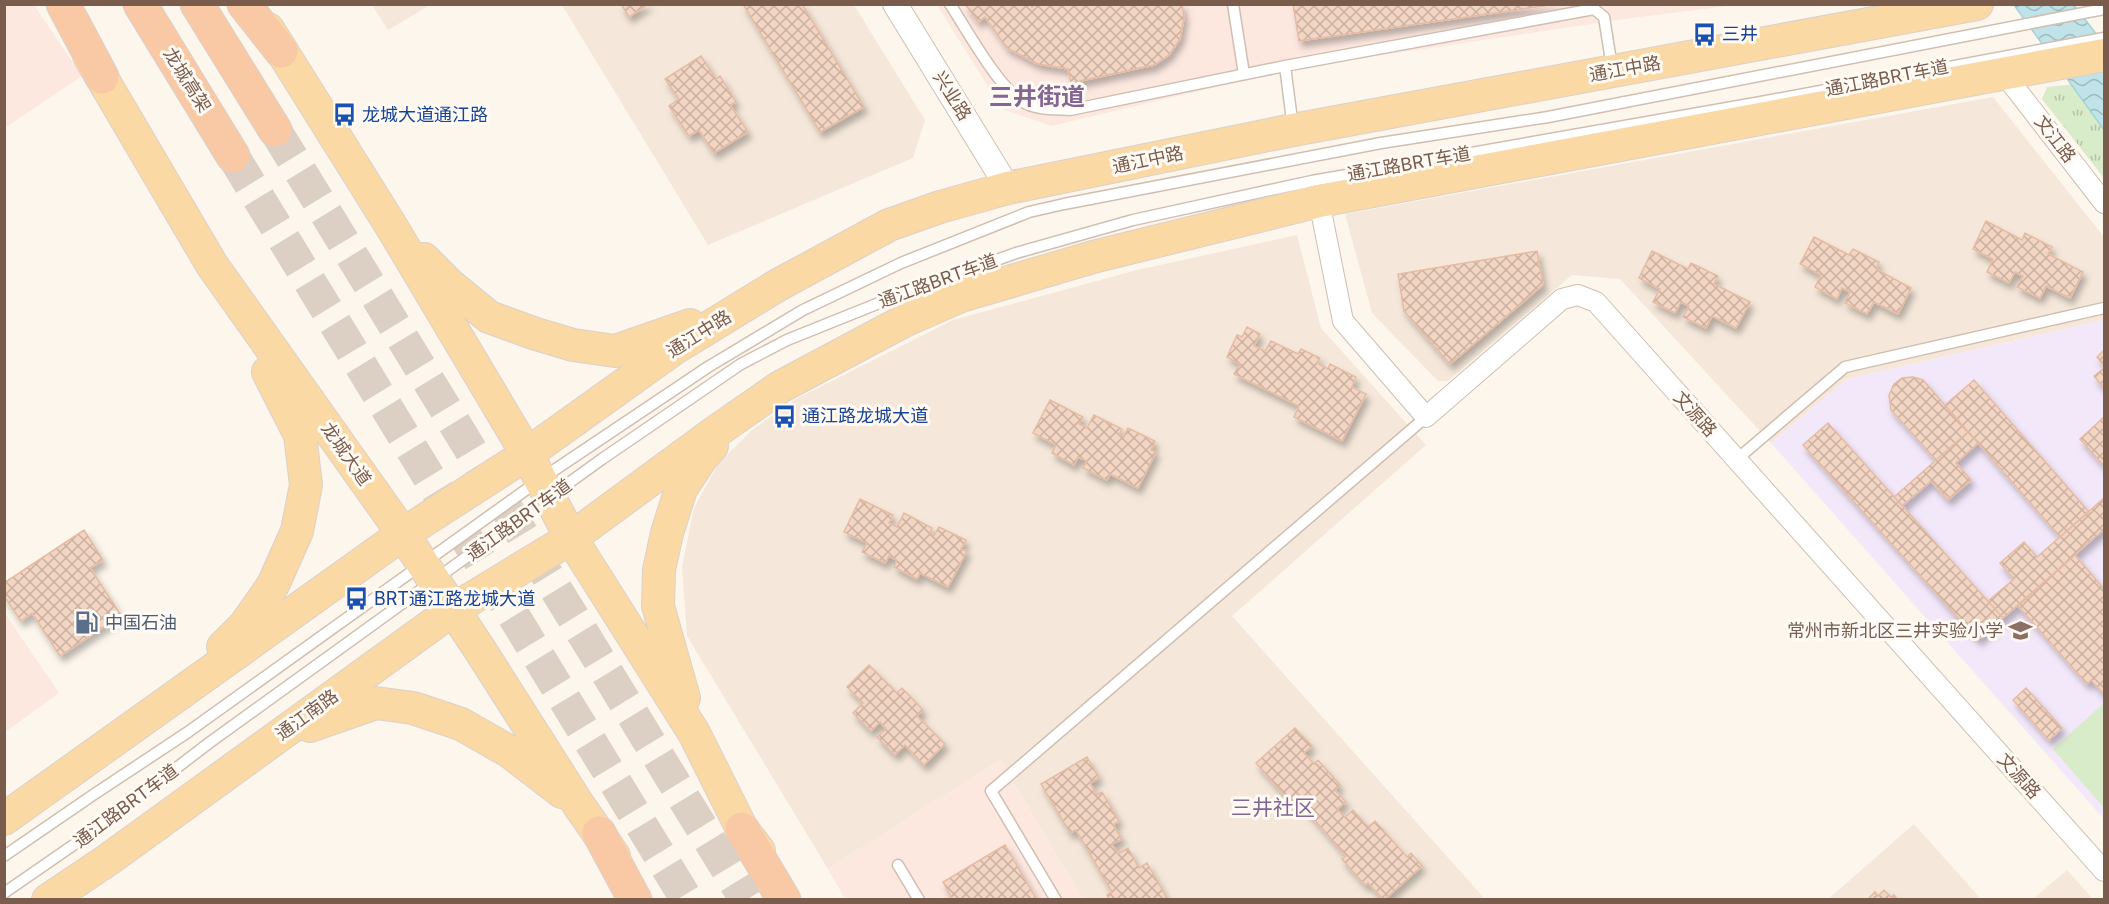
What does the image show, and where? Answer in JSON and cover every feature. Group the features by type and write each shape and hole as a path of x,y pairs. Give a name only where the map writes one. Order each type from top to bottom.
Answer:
{"highway":[{"path":"63,4 102,77"},
{"name":"龙城高架","path":"140,4 233,156"},
{"path":"197,4 275,130"},
{"path":"244,4 281,51"},
{"path":"742,829 784,900"},
{"path":"599,833 635,900"}],"main road":[{"name":"龙城大道","path":"56,4 102,77 212,265 454,609 642,900"},
{"path":"253,4 393,229 540,477 571,538 694,733 775,900"},
{"name":"通江中路","path":"403,534 540,477 675,348 778,285 889,225 940,207 1008,188 1293,130 1977,4"},
{"path":"571,538 780,387 904,321 961,296 1093,257 1319,201 2005,75 2038,59 2104,55"},
{"path":"393,229 450,285 489,317 563,342 605,350 615,351 688,326 778,285"},
{"path":"160,709 245,625 273,585 297,531 306,485 300,435 212,265"},
{"path":"694,733 658,606 659,570 667,532 681,489 702,457 745,411"},
{"path":"4,819 403,534"},
{"name":"通江南路","path":"48,900 454,609 571,538"},
{"path":"225,774 308,726 376,703 414,708 461,724 510,752 578,804"},
{"path":"742,829 795,900"},
{"path":"599,833 627,900"}],"street":[{"name":"兴业路","path":"895,4 1008,188"},
{"name":"文江路","path":"2005,75 2104,203"},
{"path":"1319,201 1343,321 1426,417"},
{"name":"文源路","path":"1426,417 1562,299 1578,295 1596,302 2104,871"}],"lane":[{"path":"950,4 1001,81 1021,101 1045,109 1070,110 1285,66 1594,9 1604,17 1612,71"},
{"path":"1233,4 1244,74"},
{"name":"通江路BRT车道","path":"4,893 98,828 209,743 428,573 540,477 708,367 803,310 901,262 1029,212 1381,143 1548,117 2104,9"},
{"name":"通江路BRT车道","path":"4,856 428,573 540,477 602,459 750,359 787,340 894,297 1016,253 1133,220 1312,181 1761,102 2038,59 2104,38"},
{"path":"1285,66 1293,130"},
{"path":"1736,460 1845,367 2104,308"},
{"path":"1056,900 991,791 1426,417"},
{"path":"898,865 919,900"}],"shaded area":[{"path":"5,4 34,5 82,76 5,128"},
{"path":"372,5 430,5 388,30"},
{"path":"562,5 854,5 925,120 913,158 708,245"},
{"path":"937,5 1736,5 1631,18 1296,68 1051,126 1002,109"},
{"path":"1993,97 2104,237 2104,320 1847,379 1771,443 1620,279 1572,275 1448,381 1438,381 1372,313 1345,214"},
{"path":"1297,235 1321,328 1426,445 1232,616 1485,899 1083,899 1000,760 828,869 687,636 682,567 694,508 718,464 752,430 794,400 953,320 1137,270"},
{"name":"常州市新北区三井实验小学","path":"2104,320 2104,819 1771,443 1847,379"},
{"path":"4,612 59,693 5,732 4,732"},
{"path":"1000,760 1083,899 845,899 828,869"},
{"path":"1914,824 1981,899 1827,900"},
{"path":"2067,870 2093,899 2033,899"}],"green space":[{"path":"2104,81 2104,178 2042,99 2047,87"},
{"path":"2104,703 2104,808 2053,749"}],"water":[{"path":"2014,5 2074,5 2104,44 2104,130"}],"building":[{"path":"621,4 648,4 629,17"},
{"path":"743,4 802,4 864,107 820,132"},
{"path":"965,4 1030,4 1032,7 1036,4 1182,4 1184,18 1180,39 1169,55 1154,65 1071,83 1068,69 1038,64 1007,48 985,17 978,22"},
{"path":"1293,4 1557,4 1299,41"},
{"path":"701,56 716,79 720,76 736,102 730,105 748,132 714,153 699,130 689,136 669,106 679,99 665,79"},
{"path":"1986,221 2022,240 2025,233 2052,247 2048,254 2083,272 2070,298 2046,286 2040,298 2017,287 2023,276 2015,272 2009,283 1987,272 1993,259 1973,249"},
{"path":"1814,237 1849,255 1853,249 1879,262 1876,269 1911,288 1898,314 1874,302 1867,314 1845,303 1850,292 1842,288 1837,299 1815,287 1821,275 1800,264"},
{"path":"1537,251 1543,285 1450,364 1404,311 1398,274"},
{"path":"1652,251 1688,269 1691,263 1718,276 1714,284 1750,302 1736,328 1712,316 1706,328 1683,317 1689,306 1681,302 1675,313 1653,302 1660,289 1639,278"},
{"path":"1247,327 1260,334 1254,346 1265,351 1271,341 1298,354 1301,349 1320,358 1317,363 1328,369 1330,364 1356,377 1352,387 1366,394 1342,441 1294,417 1299,406 1234,374 1240,364 1227,357 1237,335 1242,337"},
{"path":"2104,350 2104,366 2097,357"},
{"path":"2104,368 2104,388 2094,376"},
{"path":"1913,377 1923,380 1968,432 1936,460 1891,410 1889,395 1894,384 1902,378"},
{"path":"1974,380 2089,512 2060,537 1945,405"},
{"path":"1050,400 1083,417 1079,424 1087,428 1094,415 1122,429 1119,435 1124,437 1128,428 1155,441 1151,450 1156,452 1138,488 1110,474 1107,480 1083,468 1087,461 1078,457 1074,465 1052,453 1056,445 1033,433"},
{"path":"2104,417 2104,466 2080,439"},
{"path":"1828,423 2003,618 1978,640 1803,445"},
{"path":"1968,432 1978,443 1956,463 1971,480 1948,500 1931,481 1902,506 1894,497"},
{"path":"2104,498 2104,529 2003,618 1988,601 2014,579 2000,563 2024,542 2037,557"},
{"path":"860,499 893,515 889,523 897,527 904,513 932,528 930,533 934,536 939,527 966,540 961,549 967,551 948,587 920,573 917,579 894,567 897,560 889,556 885,563 862,552 867,543 844,532"},
{"path":"84,530 103,560 90,568 121,615 60,656 32,613 21,621 4,596 4,583"},
{"path":"2075,555 2104,589 2104,694 2091,680 2087,684 2018,606"},
{"path":"869,665 897,693 902,688 923,710 917,716 945,744 924,765 905,745 895,755 877,737 886,729 880,722 871,731 853,713 863,703 847,687"},
{"path":"2026,688 2062,728 2049,740 2013,700"},
{"path":"1295,728 1312,746 1304,753 1314,764 1318,760 1340,785 1335,790 1346,802 1337,809 1345,817 1353,810 1368,827 1375,821 1407,857 1411,853 1422,866 1384,900 1368,883 1365,885 1342,859 1346,856 1299,802 1294,806 1256,763"},
{"path":"1087,757 1099,778 1090,783 1097,795 1102,792 1119,821 1113,825 1122,839 1112,844 1118,854 1128,848 1139,868 1147,863 1168,900 1110,900 1107,895 1112,892 1076,830 1070,833 1041,784"},
{"path":"1005,845 1037,900 953,900 943,882"},
{"path":"1884,890 1898,900 1867,900 1875,892 1878,896"}],"tunnel":[{"path":"275,130 746,900"},
{"path":"233,156 687,900"}],"place":[{"name":"三井","path":"1704,34"},
{"name":"龙城大道通江路","path":"344,115"},
{"name":"通江路龙城大道","path":"784,416"},
{"name":"BRT通江路龙城大道","path":"356,599"},
{"name":"中国石油","path":"87,623"},
{"name":"常州市新北区三井实验小学","path":"2021,631"}],"district":[{"name":"三井街道","path":"1037,97"},
{"name":"三井社区","path":"1273,808"}]}
